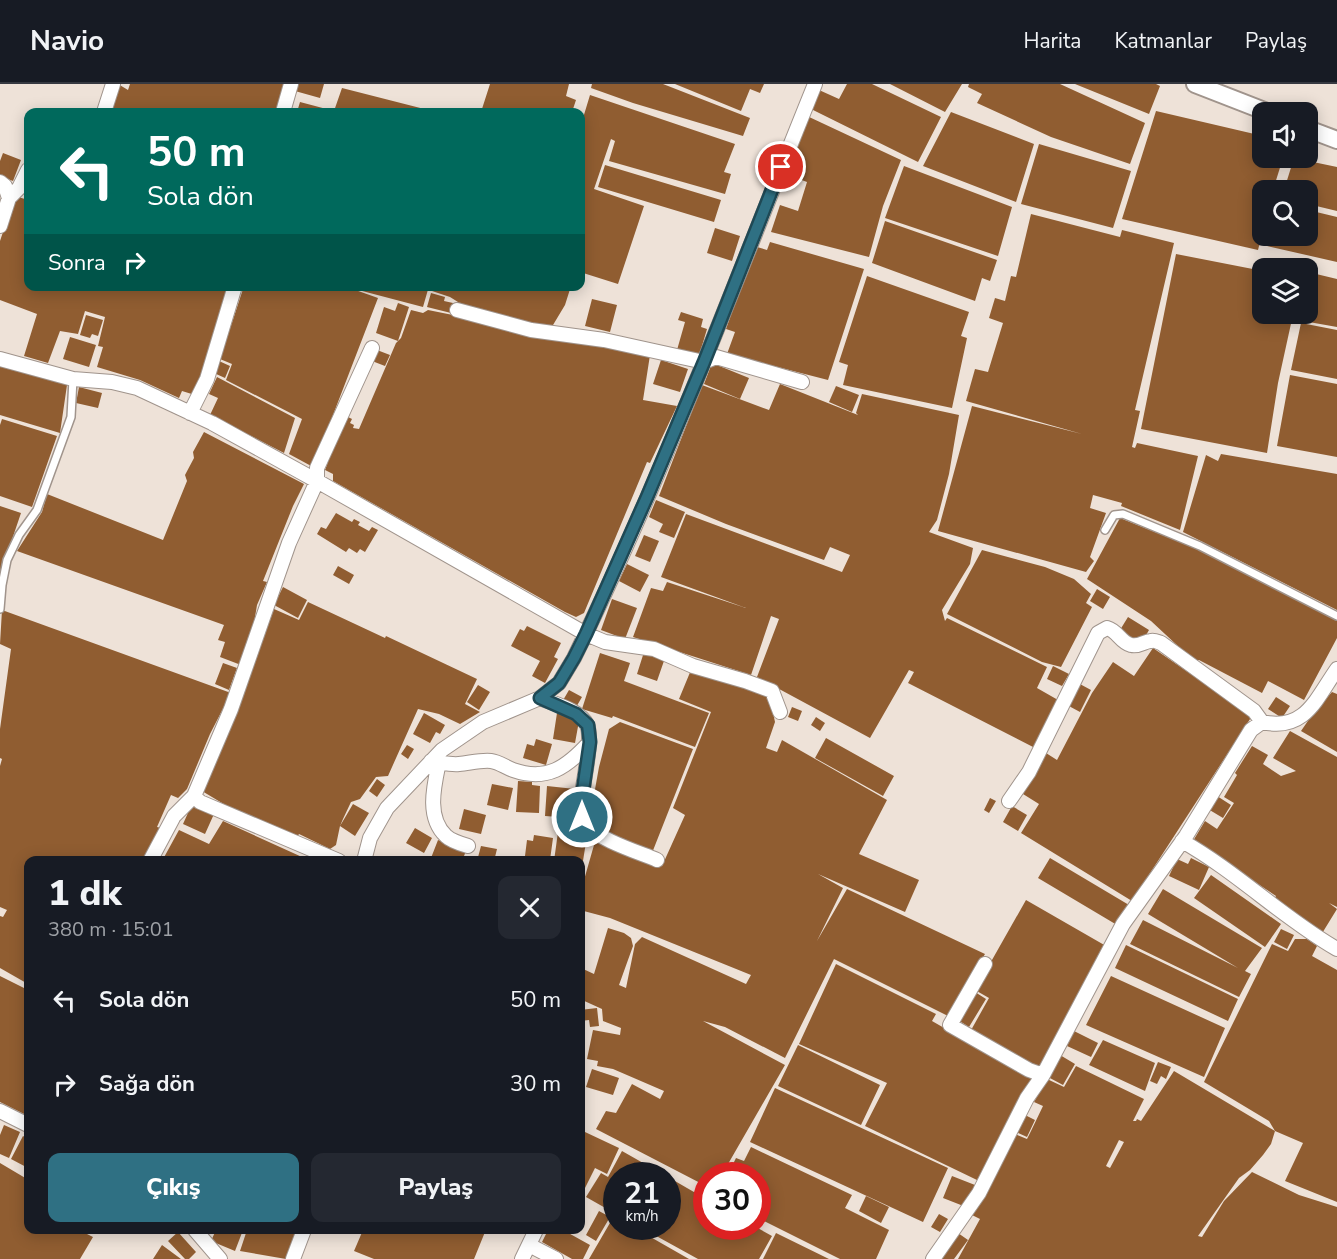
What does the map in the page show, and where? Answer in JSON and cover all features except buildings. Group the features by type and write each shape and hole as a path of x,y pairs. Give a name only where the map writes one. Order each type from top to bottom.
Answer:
{"street":[{"path":"105,108 113,84"},
{"path":"285,108 291,84"},
{"path":"365,856 370,838 387,808 435,762 442,750 483,722 540,698 559,683 574,658 647,497 704,362 815,84"},
{"path":"1195,84 1252,106"},
{"path":"1318,133 1337,141"},
{"path":"0,226 9,198 19,188 24,178"},
{"path":"0,182 5,186 9,198"},
{"path":"190,413 207,379 233,291"},
{"path":"457,310 531,330 604,340 704,362 716,357 802,382"},
{"path":"153,856 174,816 194,796 231,709 289,543 317,481 317,468 372,348"},
{"path":"0,359 73,379 112,382 137,388 190,413 317,481 586,634 605,642 654,649 693,666 772,691 780,712"},
{"path":"1009,801 1029,772 1098,633 1107,628 1115,630 1121,640 1131,645 1141,645 1151,641 1161,643 1254,711 1262,722 1274,725 1288,724 1304,715 1337,669"},
{"path":"540,698 576,714 588,725 590,742 581,804 582,817 588,826 605,837 657,860"},
{"path":"933,1259 979,1193 1027,1098 1043,1075 1123,924 1182,841 1251,730 1262,722"},
{"path":"435,762 457,764 483,760 495,762 513,770 547,774 577,756 590,742"},
{"path":"435,762 433,809 437,825 447,838 468,846"},
{"path":"194,796 200,802 327,856"},
{"path":"1182,841 1269,901 1315,937 1337,949"},
{"path":"986,964 950,1025 1029,1070 1043,1075"},
{"path":"0,1112 24,1123"},
{"path":"198,1234 220,1259"},
{"path":"293,1259 302,1234"},
{"path":"522,1259 534,1234"},
{"path":"529,1245 556,1259"}],"lane":[{"path":"0,609 8,560 19,535 38,510 71,417 73,379"},
{"path":"1105,530 1114,515 1123,514 1200,546 1337,616"}],"route":[{"path":"582,817 581,804 590,742 588,725 576,714 540,698 559,683 586,634 704,362 781,167"}]}
